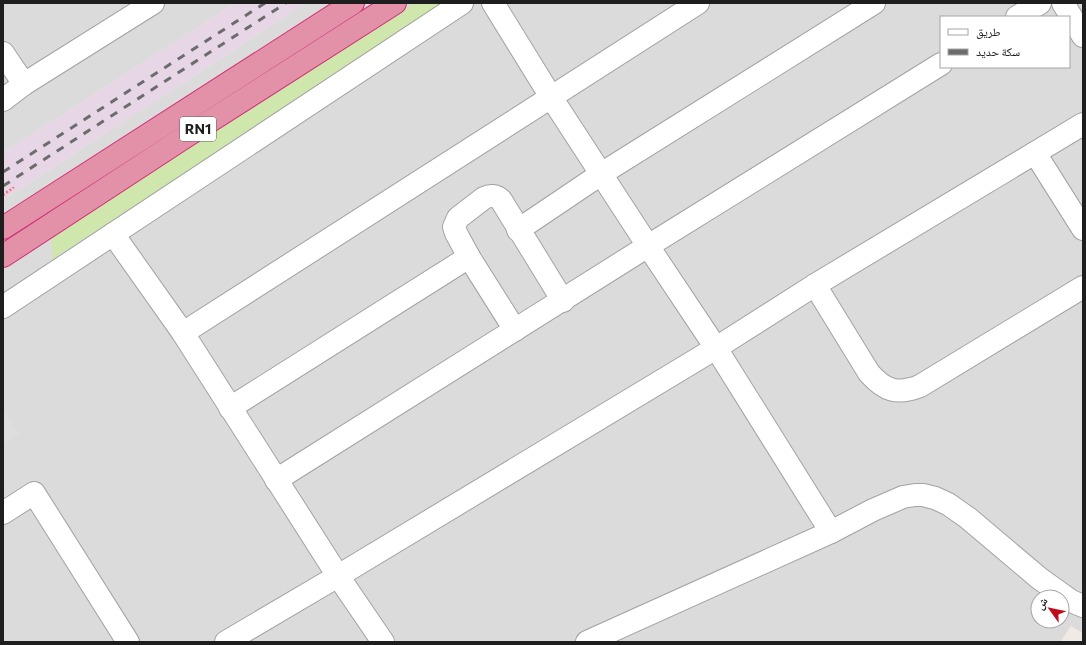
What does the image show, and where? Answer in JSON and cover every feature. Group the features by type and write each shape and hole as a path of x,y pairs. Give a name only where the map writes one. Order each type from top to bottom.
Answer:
{"highway":[{"name":"RN1","path":"3,228 354,3"},
{"name":"RN1","path":"3,256 185,137 395,3"}],"street":[{"path":"3,100 24,84 153,3"},
{"path":"3,307 462,3"},
{"path":"493,3 551,97 716,348 831,532"},
{"path":"183,333 698,3"},
{"path":"518,230 602,174 874,3"},
{"path":"1019,16 1040,3"},
{"path":"1063,3 1083,36"},
{"path":"3,53 24,84"},
{"path":"276,480 940,65"},
{"path":"226,642 716,348 815,285 1083,124"},
{"path":"1035,153 1083,229"},
{"path":"515,330 469,257 454,227 458,218 484,198 491,196 499,198 563,301"},
{"path":"113,234 183,333 338,576 383,642"},
{"path":"230,408 469,257"},
{"path":"815,285 869,373 877,382 884,386 901,391 908,391 920,386 1083,287"},
{"path":"3,513 34,494 128,642"},
{"path":"587,642 831,532 873,510 903,497 915,495 924,495 935,498 948,504 968,518 1039,578 1071,602 1083,606"}],"path":[{"path":"3,195 13,187"}],"shaded area":[{"path":"3,3 235,3 3,153"},
{"path":"235,3 306,3 3,200 3,153"},
{"path":"306,3 1083,3 1083,633 1071,626 1070,627 1070,589 1030,589 1030,629 1069,629 1060,642 3,642 3,200"},
{"path":"3,409 19,434 3,444"}],"green space":[{"path":"414,3 445,3 53,259 51,236"}],"railway":[{"path":"3,172 265,3"},
{"path":"3,186 286,3"}]}
